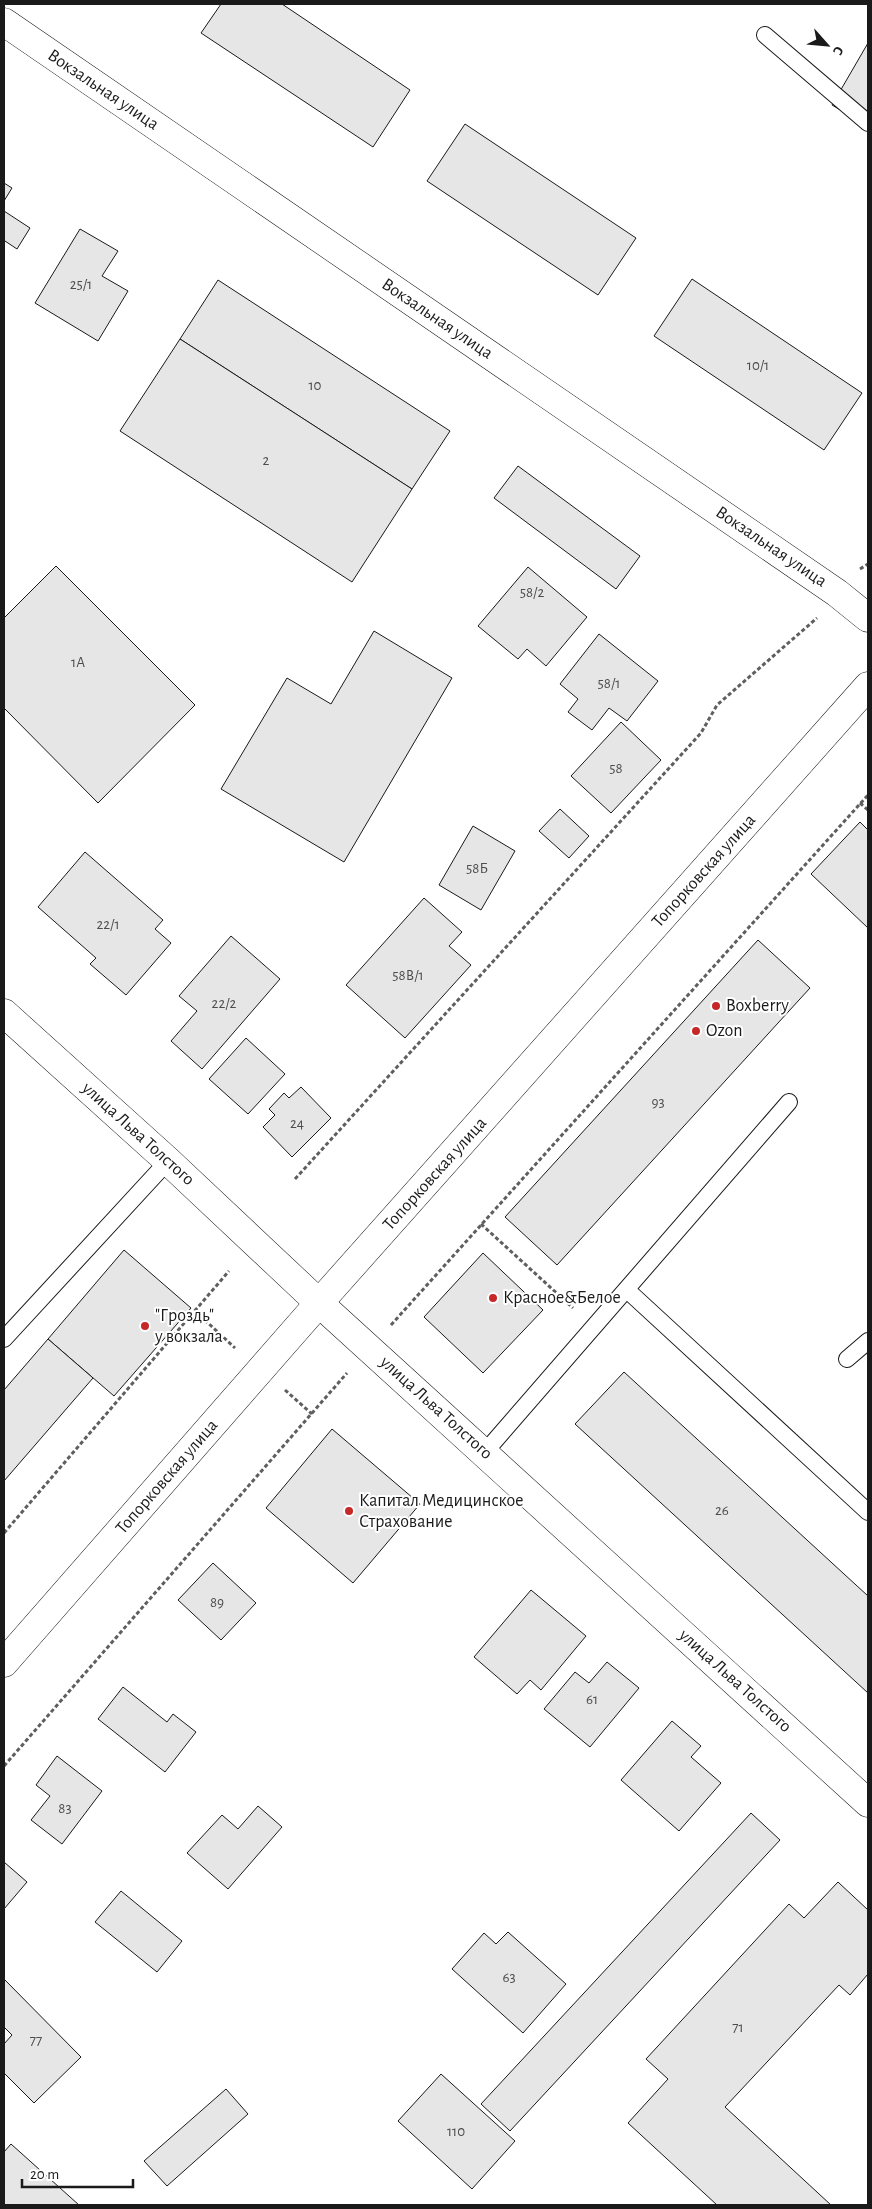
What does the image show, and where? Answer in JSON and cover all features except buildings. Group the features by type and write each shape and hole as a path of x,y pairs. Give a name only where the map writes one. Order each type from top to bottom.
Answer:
{"street":[{"name":"Вокзальная улица","path":"4,22 829,587 868,618"},
{"name":"Топорковская улица","path":"4,1663 320,1303 868,686"},
{"name":"улица Льва Толстого","path":"4,1013 168,1161 320,1303 865,1792"}],"lane":[{"path":"765,35 868,123"},
{"path":"485,1452 789,1102"},
{"path":"4,1339 168,1161"},
{"path":"627,1290 868,1512"},
{"path":"846,1359 868,1341"}],"path":[{"path":"295,1179 701,733 717,705 818,618"},
{"path":"385,1331 868,795"},
{"path":"860,803 868,810"},
{"path":"481,1224 594,1327"},
{"path":"4,1533 229,1271"},
{"path":"195,1311 243,1354"},
{"path":"4,1766 352,1368"},
{"path":"285,1390 312,1414"}],"place":[{"name":"Boxberry","path":"716,1006"},
{"name":"Ozon","path":"696,1031"},
{"name":"Красное&Белое","path":"493,1298"},
{"name":"\"Гроздь\" у вокзала","path":"145,1326"},
{"name":"Капитал Медицинское Страхование","path":"349,1511"}]}
